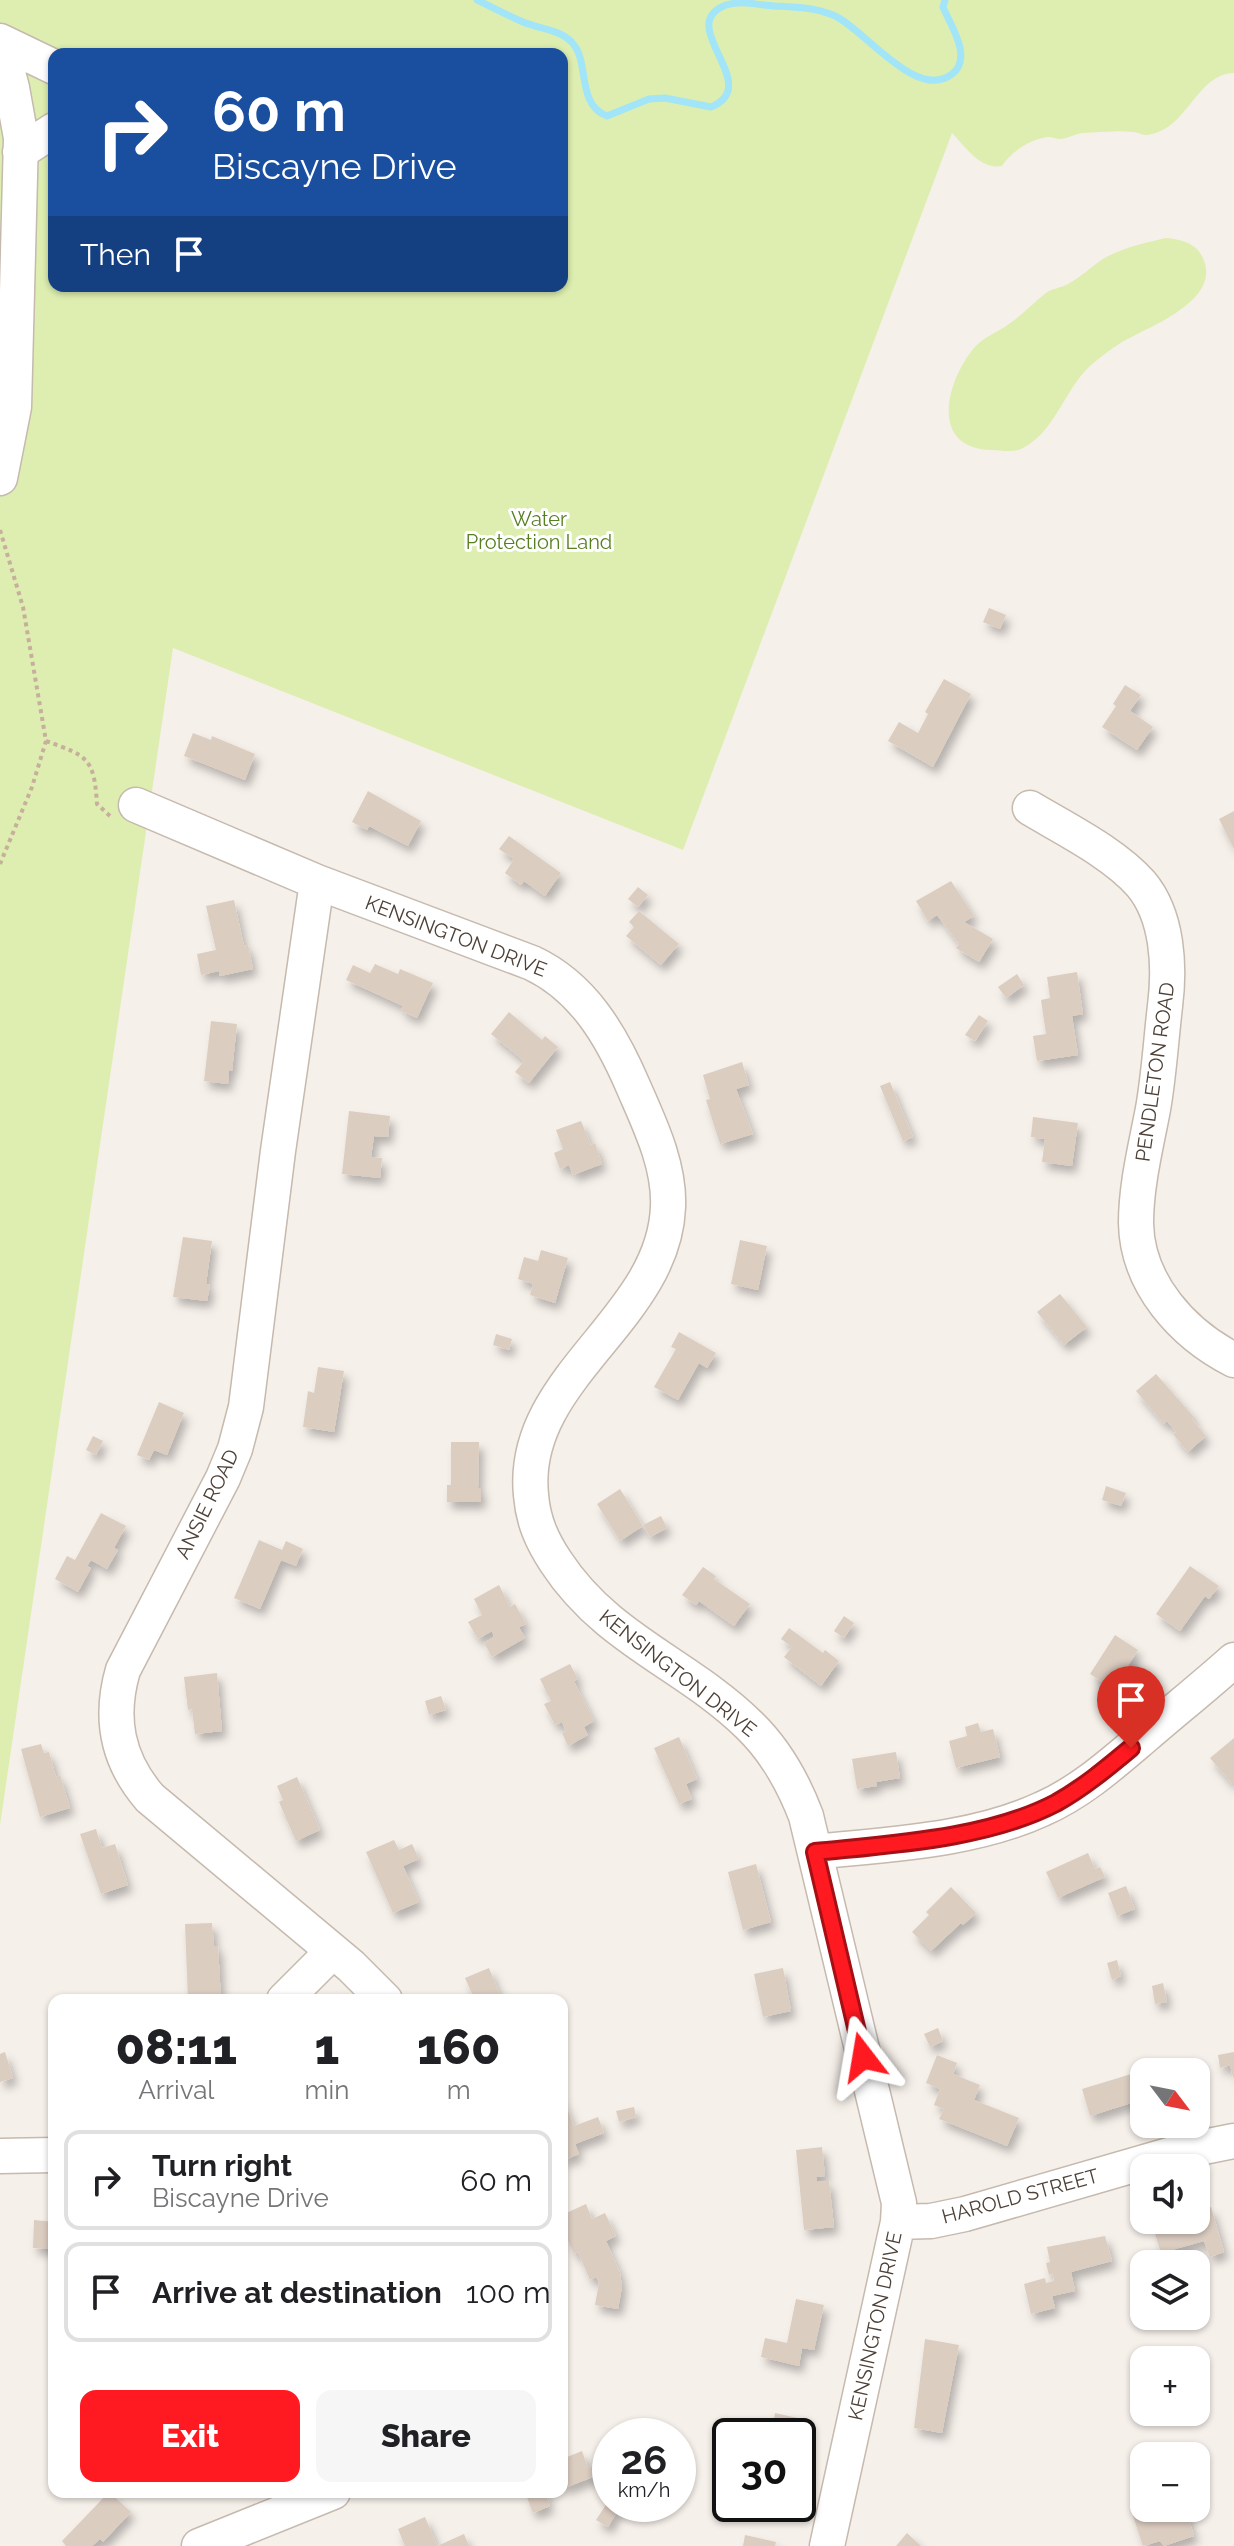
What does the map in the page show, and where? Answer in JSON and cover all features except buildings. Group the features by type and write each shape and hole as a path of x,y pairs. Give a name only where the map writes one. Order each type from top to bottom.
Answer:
{"street":[{"path":"0,41 48,64"},
{"path":"0,41 21,138 14,407 0,478"},
{"path":"20,152 48,134"},
{"name":"PENDLETON ROAD","path":"1030,808 1124,869 1140,883 1156,914 1163,934 1168,977 1155,1098 1139,1190 1136,1219 1139,1246 1148,1274 1168,1307 1203,1341 1234,1360"},
{"name":"KENSINGTON DRIVE","path":"128,816 317,882 532,963 555,975 588,1005 624,1066 662,1164 667,1184 667,1221 657,1253 639,1289 568,1382 544,1426 530,1492 536,1525 570,1583 592,1607 731,1710 760,1736 799,1796 815,1852 897,2192 898,2222 827,2546"},
{"name":"ANSIE ROAD","path":"317,882 243,1420 223,1478 123,1670 116,1697 115,1724 126,1764 150,1798 333,1951 379,1994"},
{"path":"815,1852 971,1831 1048,1807 1107,1768 1234,1660"},
{"path":"290,1994 333,1951"},
{"name":"HAROLD STREET","path":"898,2222 931,2221 965,2214 1179,2152 1234,2141"},
{"path":"0,2156 48,2155"},
{"path":"199,2546 318,2498"}],"path":[{"path":"0,530 23,607 46,741 32,787 0,864"},
{"path":"46,741 79,753 95,772 97,804 128,816"}],"green space":[{"name":"Water Protection Land","path":"0,0 1234,0 1234,73 1210,83 1171,125 1159,132 1145,135 1128,131 1081,133 1063,139 1041,138 1022,147 1002,166 980,161 952,133 683,850 173,648 0,1825"},
{"path":"1166,238 1187,242 1202,256 1206,272 1203,286 1193,299 1164,321 1119,344 1090,366 1033,442 1021,449 991,450 971,446 958,438 951,425 951,394 964,361 977,344 1014,320 1046,293 1073,281 1103,259 1125,249"}],"waterway":[{"path":"477,0 569,40 578,53 591,103 607,116 649,99 665,98 711,107 725,97 729,85 726,70 709,26 712,14 726,5 739,3 804,8 833,15 907,71 938,80 952,74 961,59 958,42 943,7 945,0"}],"route":[{"path":"863,2057 815,1852 935,1837 1008,1821 1057,1802 1131,1748"}]}
